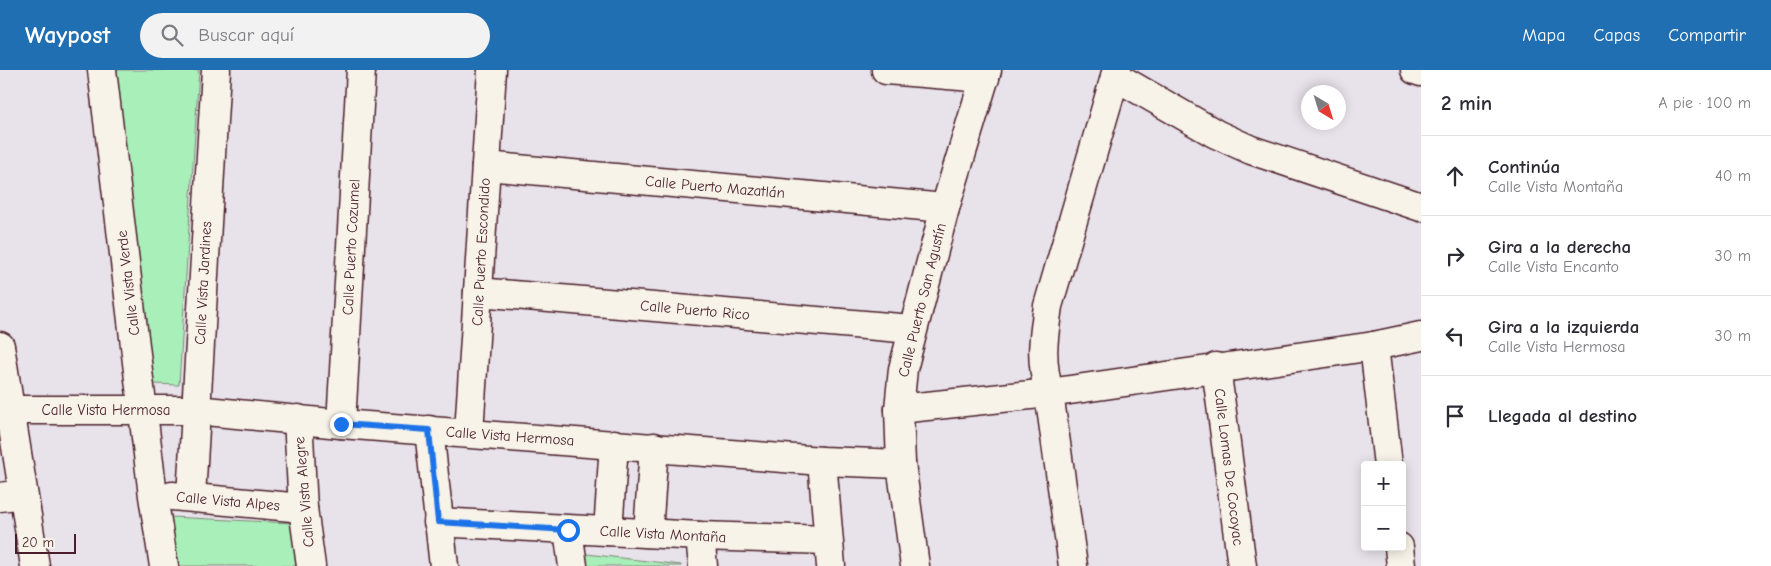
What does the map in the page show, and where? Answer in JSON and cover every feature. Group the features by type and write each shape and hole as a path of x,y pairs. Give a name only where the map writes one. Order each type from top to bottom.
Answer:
{"street":[{"name":"Calle Vista Verde","path":"102,70 153,496 164,566"},
{"name":"Calle Vista Jardines","path":"191,497 216,70"},
{"name":"Calle Puerto Cozumel","path":"341,424 361,70"},
{"name":"Calle Puerto Escondido","path":"469,433 492,70"},
{"path":"886,70 986,74"},
{"path":"1415,70 1421,72"},
{"path":"1073,566 1049,393 1042,367 1042,345 1048,306 1116,73 1216,134 1251,150 1421,207"},
{"name":"Calle Puerto San Agustín","path":"915,566 901,464 899,409 903,369 945,208 986,74"},
{"name":"Calle Puerto Mazatlán","path":"486,166 945,208"},
{"name":"Calle Puerto Rico","path":"478,292 912,329"},
{"path":"899,409 1049,393 1216,367 1374,346 1421,336"},
{"path":"0,346 11,496 35,566"},
{"path":"1374,346 1388,461"},
{"name":"Calle Lomas De Cocoyac","path":"1216,367 1242,566"},
{"name":"Calle Vista Hermosa","path":"6,411 195,410 341,424 822,461 901,464"},
{"name":"Calle Vista Alegre","path":"298,419 303,508 311,566"},
{"path":"429,430 444,566"},
{"path":"608,531 614,444"},
{"path":"648,533 654,447"},
{"path":"822,461 829,553"},
{"name":"Calle Vista Alpes","path":"153,496 191,497 303,508"},
{"name":"Calle Vista Montaña","path":"438,522 700,536 829,553"},
{"path":"568,530 573,566"},
{"path":"700,536 703,566"},
{"path":"1399,551 1401,566"}],"green space":[{"path":"115,70 199,70 179,385 154,384"},
{"path":"170,517 291,523 296,566 177,566"},
{"path":"578,553 681,565 681,566 580,566"}],"route":[{"path":"341,424 429,430 438,522 568,530"}]}
